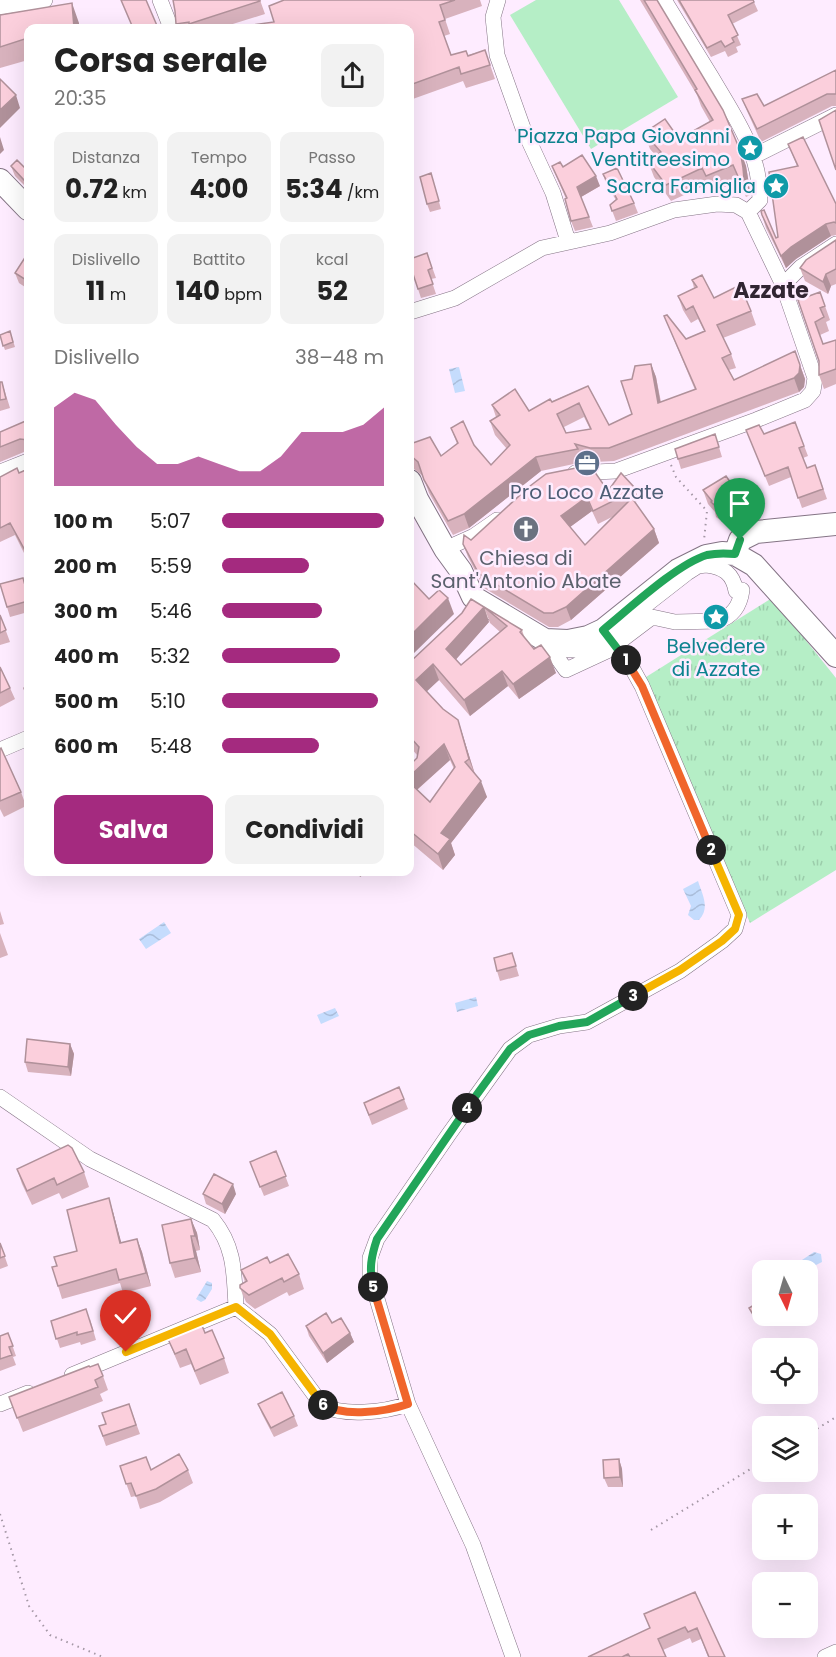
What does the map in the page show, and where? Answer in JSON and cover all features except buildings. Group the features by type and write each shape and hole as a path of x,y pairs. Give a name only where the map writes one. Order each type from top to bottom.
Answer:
{"street":[{"path":"0,7 45,0"},
{"path":"160,0 169,24"},
{"path":"498,0 493,17 497,55 523,128 553,193 568,242"},
{"path":"664,0 744,131 754,156 759,174 760,200 748,212"},
{"path":"754,156 836,115"},
{"path":"0,180 24,205"},
{"path":"414,311 455,298 542,248 610,234 674,210 717,204 736,205 748,212 783,285 815,378 813,391 804,400 756,420 616,471 580,472 558,477"},
{"path":"783,285 801,267 836,244"},
{"path":"0,472 24,463"},
{"path":"414,491 445,549 461,571 469,604 545,640 568,641 588,637 608,637 652,617 675,622 711,622 724,619 738,608 742,590 736,591 735,583 723,569 706,565 698,566 608,637"},
{"path":"445,549 474,536 507,511"},
{"path":"735,554 740,540 756,532 836,524"},
{"path":"608,637 678,570 702,557 722,553 735,554 754,565 836,656"},
{"path":"513,1657 473,1545 408,1404 370,1275 370,1258 377,1239 510,1049 529,1035 559,1026 587,1022 680,970 722,941 735,929 739,915 642,686 632,668 608,637"},
{"path":"0,750 24,740"},
{"path":"0,1097 90,1159 213,1220 223,1232 230,1246 236,1307 270,1334 322,1405 330,1410 344,1412 392,1410 408,1404"},
{"path":"63,1378 236,1307"},
{"path":"0,1404 42,1387"},
{"path":"825,1657 836,1652"}],"path":[{"path":"676,477 707,511 702,557"},
{"path":"818,1428 836,1417"},
{"path":"651,1530 752,1468"},
{"path":"0,1514 29,1606 50,1635 103,1657"}],"green space":[{"path":"536,0 619,0 678,97 591,149 510,15"},
{"path":"772,598 836,678 836,870 750,923 646,677"}],"water":[{"path":"459,367 465,391 455,393 449,369"},
{"path":"698,881 705,906 699,920 694,920 688,915 691,906 683,889"},
{"path":"164,922 171,933 146,949 139,939"},
{"path":"476,997 478,1006 457,1012 455,1003"},
{"path":"335,1008 339,1016 321,1024 317,1015"},
{"path":"814,1252 821,1254 822,1262 818,1264 818,1260 802,1260"},
{"path":"207,1281 212,1283 212,1289 201,1302 196,1299"}],"place":[{"name":"Piazza Papa Giovanni Ventitreesimo","path":"750,148"},
{"name":"Sacra Famiglia","path":"776,186"},
{"name":"Pro Loco Azzate","path":"587,463"},
{"name":"Chiesa di Sant'Antonio Abate","path":"526,529"},
{"name":"Belvedere di Azzate","path":"716,617"}],"district":[{"name":"Azzate","path":"771,290"}],"route":[{"path":"126,1352 236,1307 270,1334 322,1405 330,1410 344,1412 392,1410 408,1404 370,1275 370,1258 377,1239 449,1134 510,1049 529,1035 559,1026 587,1022 680,970 722,941 735,929 739,915 642,686 632,668 603,630 678,570 706,555 735,554 740,540"}]}
